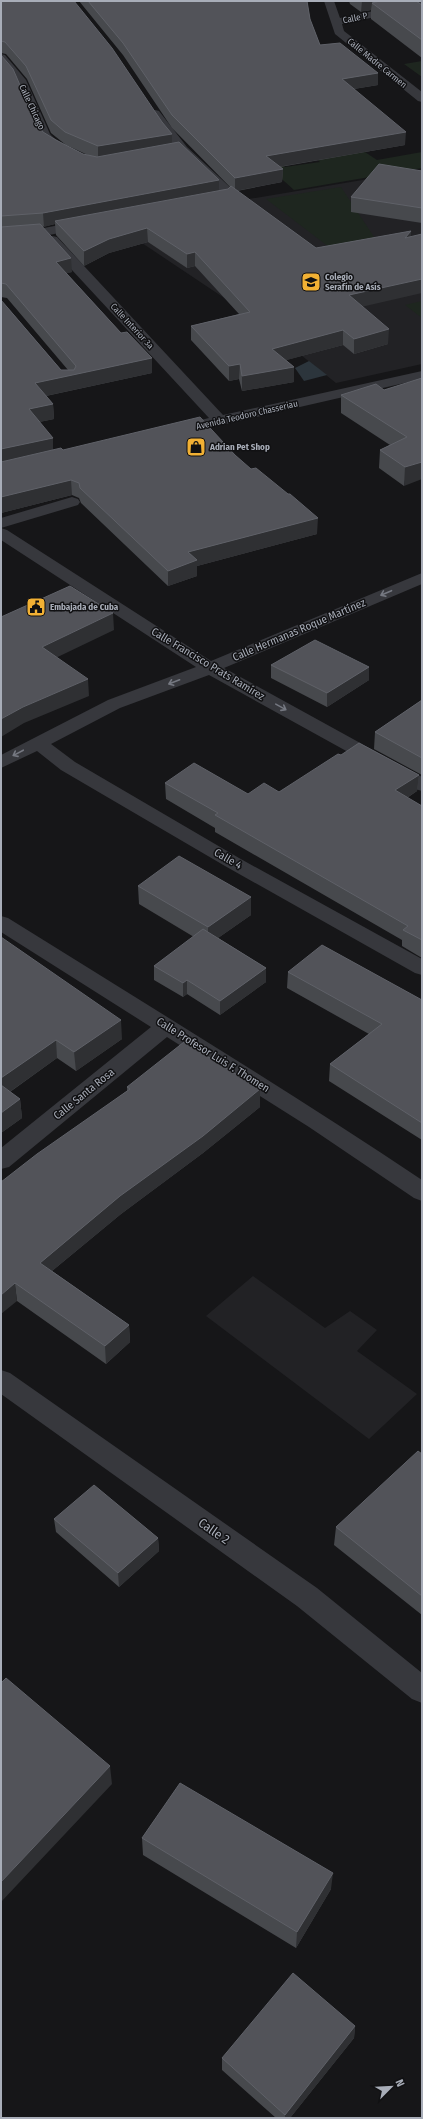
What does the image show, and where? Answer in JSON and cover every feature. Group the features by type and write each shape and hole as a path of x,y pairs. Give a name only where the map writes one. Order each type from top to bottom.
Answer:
{"street":[{"name":"Calle Madre Carmen","path":"329,1 339,32 422,98"},
{"name":"Calle P","path":"335,22 422,4"},
{"name":"Calle Chicago","path":"1,56 20,80 44,134 49,141 73,156"},
{"path":"7,82 20,80"},
{"path":"149,106 183,150 228,193 227,196 192,204"},
{"path":"170,153 183,150"},
{"path":"4,232 44,232 98,221"},
{"name":"Calle Interior 3a","path":"44,232 220,421"},
{"name":"Avenida Teodoro Chasseriau","path":"166,433 422,375"},
{"path":"1,523 72,502"},
{"name":"Calle Francisco Prats Ramírez","path":"1,533 210,668 422,785"},
{"name":"Calle Hermanas Roque Martínez","path":"1,762 114,704 210,668 422,578"},
{"name":"Calle 4","path":"38,743 75,770 232,862 422,968"},
{"name":"Calle Profesor Luis F. Thomen","path":"1,923 317,1120 422,1192"},
{"name":"Calle Santa Rosa","path":"1,1161 167,1026"},
{"name":"Calle 2","path":"1,1380 307,1597 422,1690"}],"shaded area":[{"path":"422,61 422,77 404,64"},
{"path":"261,147 285,167 320,162 316,158 365,152 377,160 422,152 422,168 294,190 248,149"},
{"name":"Colegio Serafín de Asís","path":"422,170 422,364 336,383 257,320 139,241 237,201"},
{"path":"341,187 376,240 329,247 266,199"},
{"path":"422,301 422,318 405,305"},
{"path":"309,361 327,375 304,381 295,368"},
{"path":"253,1276 325,1328 350,1311 377,1330 357,1351 417,1394 369,1439 206,1316"}],"building":[{"path":"1,1 74,1 112,48 162,122 172,134 98,146 65,132 51,120 26,66 5,42 1,41"},
{"path":"88,1 307,1 310,19 320,45 340,43 378,73 342,79 406,132 266,156 283,169 235,178 172,115 123,43"},
{"path":"380,1 416,1 422,5 422,40 372,3"},
{"path":"1,55 13,69 36,122 43,132 56,140 83,154 97,157 179,142 219,180 43,213 1,216"},
{"path":"379,164 422,171 422,208 351,197"},
{"path":"231,186 316,248 411,231 405,238 422,234 422,279 349,295 389,329 354,339 343,330 272,349 294,367 242,376 240,364 229,366 191,326 250,312 195,252 187,254 147,228 109,239 84,251 55,221 228,189"},
{"path":"40,224 71,258 56,262 121,333 127,332 152,358 35,383 53,404 29,409 53,438 1,449 1,300 61,370 74,370 76,366 6,284 1,283 1,227"},
{"path":"422,378 422,462 405,467 380,450 407,437 341,395 376,384 384,390"},
{"path":"200,417 235,455 251,469 256,468 318,518 188,552 197,560 168,571 80,488 79,483 71,480 1,497 1,462 61,448 63,450"},
{"path":"70,586 113,613 42,647 88,679 23,707 1,719 1,617"},
{"path":"315,640 369,667 327,693 271,665"},
{"path":"422,700 422,758 375,732"},
{"path":"359,743 419,775 395,790 422,806 422,940 403,930 408,926 215,815 218,813 165,783 194,763 248,794 264,783 279,792 338,754 341,755"},
{"path":"179,856 251,897 208,927 138,886"},
{"path":"203,929 266,968 220,1001 187,980 183,983 154,966"},
{"path":"1,937 121,1020 74,1052 56,1040 1,1078"},
{"path":"322,945 422,1000 422,1123 330,1064 382,1024 288,972"},
{"path":"184,1042 260,1089 203,1136 120,1196 40,1263 129,1325 105,1346 15,1283 1,1295 1,1182 37,1154 130,1089 127,1087"},
{"path":"1,1085 20,1099 1,1113"},
{"path":"418,1451 422,1454 422,1596 336,1527"},
{"path":"94,1485 158,1538 118,1573 54,1519"},
{"path":"6,1678 110,1766 1,1882 1,1683"},
{"path":"180,1783 333,1873 297,1932 142,1838"},
{"path":"293,1973 355,2026 285,2115 222,2058"}],"place":[{"name":"Colegio Serafín de Asís","path":"311,282"},
{"name":"Adrian Pet Shop","path":"196,447"},
{"name":"Embajada de Cuba","path":"36,607"}]}
